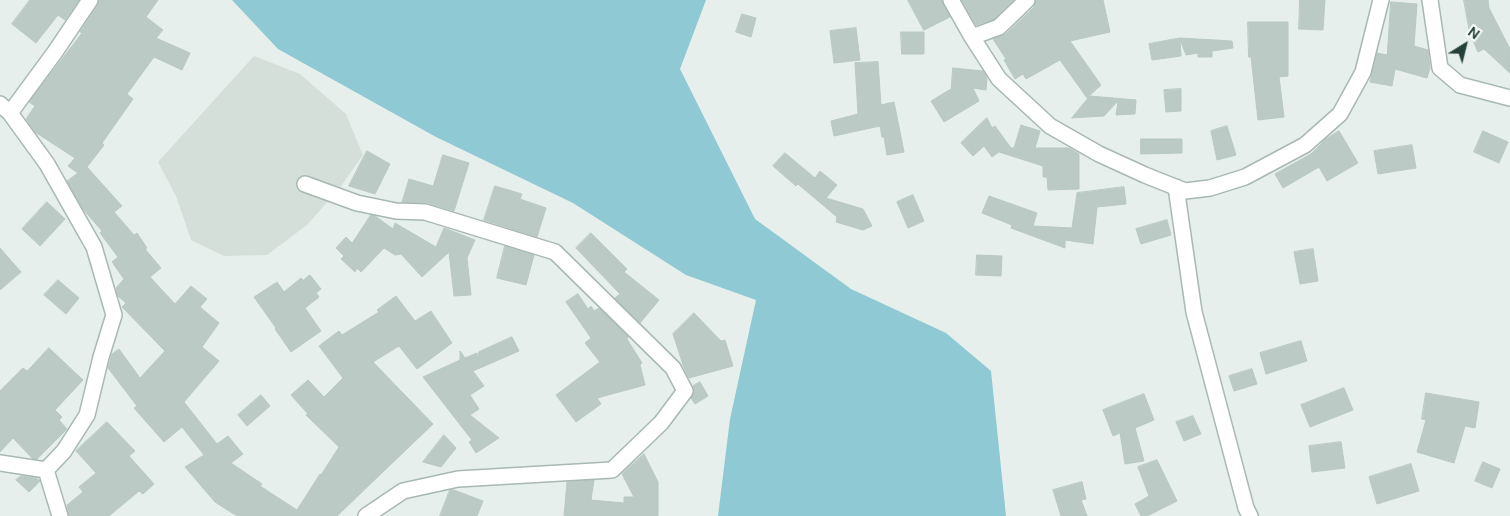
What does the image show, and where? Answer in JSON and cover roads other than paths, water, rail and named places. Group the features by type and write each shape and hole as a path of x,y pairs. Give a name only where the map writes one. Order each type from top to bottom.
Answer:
{"street":[{"path":"46,470 64,451 87,415 101,357 114,315 94,247 47,164 5,109 55,52 90,0"},
{"path":"950,0 999,79 1050,126 1099,154 1185,191 1210,188 1245,177 1305,145 1340,114 1363,72 1381,0"},
{"path":"972,37 999,27 1028,0"},
{"path":"1430,0 1440,68 1460,85 1510,98"},
{"path":"305,184 357,204 396,211 425,212 555,252 673,368 684,391 661,424 612,470 458,479 403,491 366,516"},
{"path":"1176,187 1194,312 1246,508 1250,516"},
{"path":"0,463 46,470"},
{"path":"46,470 60,516"}],"water":[{"path":"232,0 706,0 680,69 755,219 851,289 946,333 991,371 1006,516 718,516 730,419 756,300 686,275 573,203 436,137 278,49"}]}
